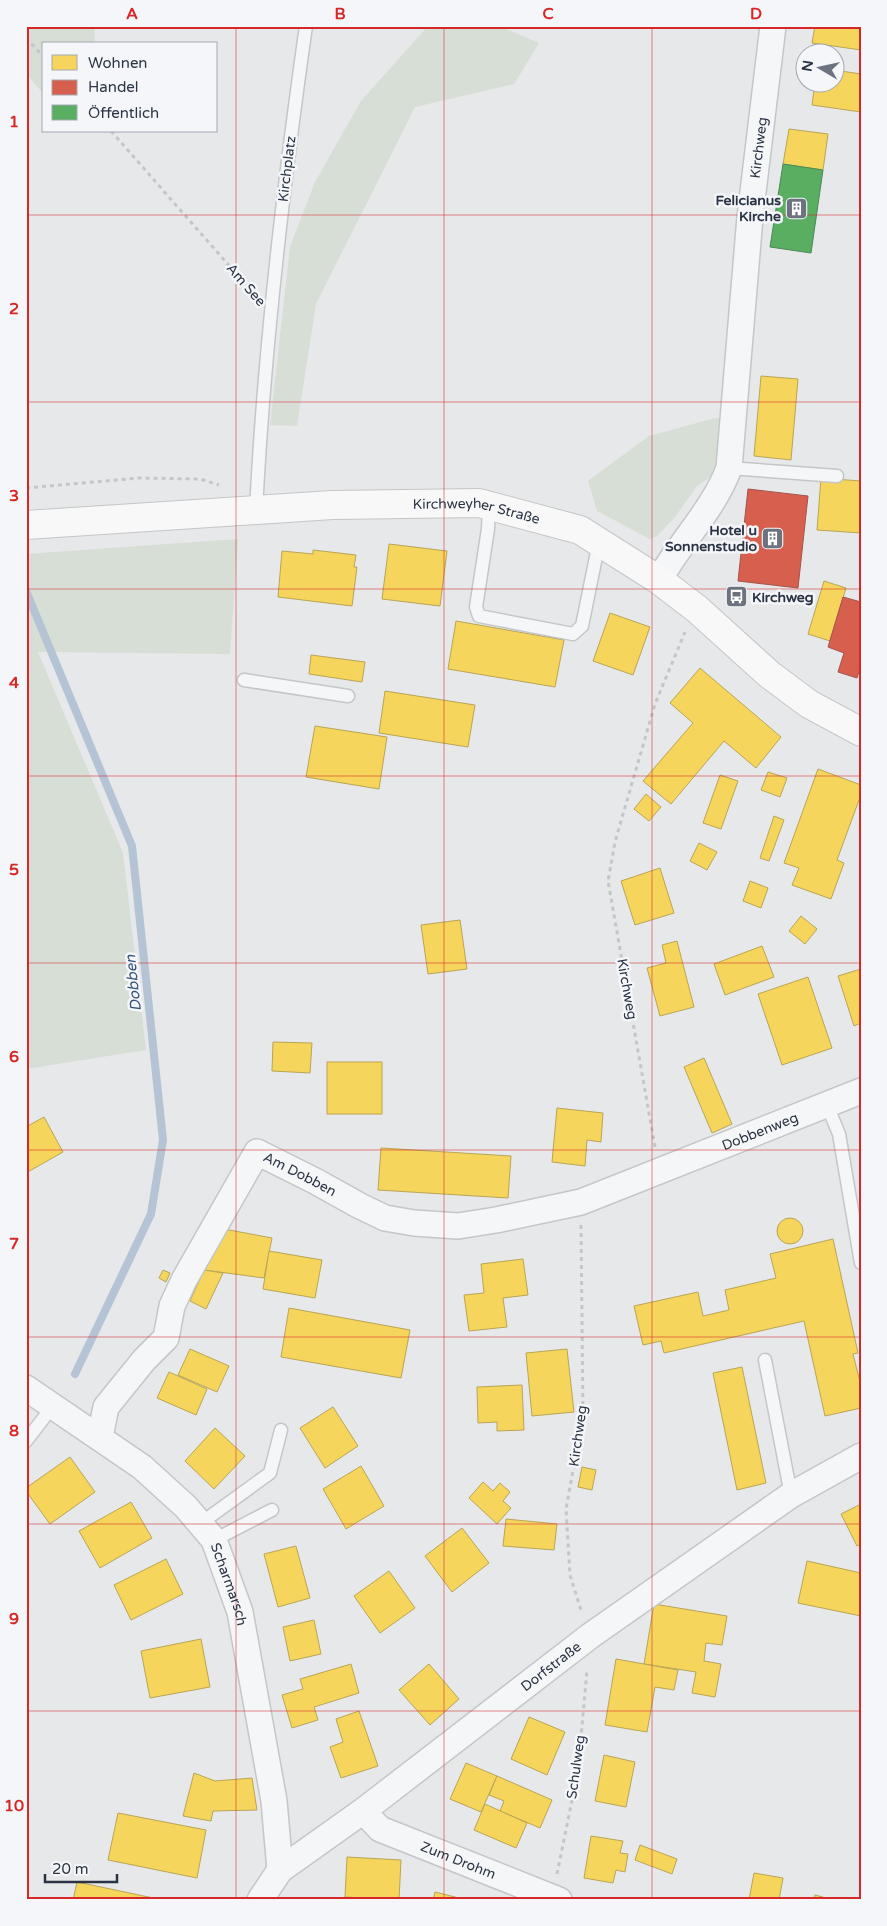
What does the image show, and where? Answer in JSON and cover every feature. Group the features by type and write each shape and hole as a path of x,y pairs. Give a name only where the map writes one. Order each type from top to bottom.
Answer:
{"main road":[{"name":"Kirchweyher Straße","path":"26,525 256,500 332,505 479,503 580,530 659,580 697,609 770,675 801,698 861,732"}],"street":[{"name":"Kirchweg","path":"659,580 723,485 729,468 750,217 773,26"},
{"name":"Dobbenweg","path":"659,1173 861,1091"},
{"name":"Am Dobben","path":"100,1437 106,1406 144,1360 166,1338 172,1306 184,1280 257,1152 385,1218 414,1223 458,1226 581,1202 659,1173"},
{"name":"Scharmarsch","path":"26,1388 142,1467 208,1532 240,1612 274,1801 280,1870"},
{"name":"Dorfstraße","path":"260,1900 280,1870 363,1811 590,1636 791,1495 861,1456"},
{"name":"Zum Drohm","path":"363,1811 380,1829 555,1899"}],"lane":[{"name":"Kirchplatz","path":"271,313 306,26"},
{"name":"Am See","path":"256,500 271,313"},
{"path":"729,468 837,476"},
{"path":"489,506 488,529 476,607 478,616 573,634 582,626 599,542"},
{"path":"244,680 348,696"},
{"path":"827,1105 839,1134 861,1263"},
{"path":"765,1360 791,1495"},
{"path":"26,1441 53,1406"},
{"path":"208,1532 270,1473 281,1430"},
{"path":"208,1532 272,1510"}],"path":[{"path":"26,38 42,55"},
{"name":"Am See","path":"112,132 271,313"},
{"path":"26,488 148,478 200,479 256,500"},
{"name":"Kirchweg","path":"659,1173 608,882 615,842 655,704 686,630 697,609"},
{"name":"Kirchweg","path":"581,1202 583,1415 566,1509 570,1575 590,1636"},
{"name":"Schulweg","path":"555,1899 578,1771 590,1636"}],"shaded area":[{"path":"26,26 94,26 95,42 42,42 42,92 26,74"},
{"path":"428,26 499,26 539,43 514,84 415,107 316,304 297,426 270,425 290,247 315,182 361,101"},
{"path":"715,418 722,419 720,468 697,486 675,517 657,536 650,539 597,511 588,481 649,436"},
{"path":"238,539 230,654 38,652 123,853 146,1050 26,1069 26,554"}],"building: Wohnen":[{"path":"815,26 861,26 861,50 844,48 844,42 812,42"},
{"path":"844,71 861,74 861,112 812,105 814,92 844,92"},
{"path":"789,129 828,134 823,170 783,164"},
{"path":"761,376 798,379 791,460 754,456"},
{"path":"821,478 861,481 861,533 817,530"},
{"path":"389,544 447,551 440,606 382,599"},
{"path":"313,550 356,555 354,567 357,567 352,606 278,597 282,551 313,554"},
{"path":"824,581 846,588 830,641 808,634"},
{"path":"610,613 650,627 633,675 593,661"},
{"path":"456,621 564,640 555,687 448,669"},
{"path":"311,655 365,662 362,682 309,674"},
{"path":"700,668 781,737 756,768 724,741 671,804 643,781 693,723 670,703"},
{"path":"385,691 475,705 468,747 379,733"},
{"path":"315,726 387,737 379,789 306,777"},
{"path":"818,769 861,785 861,801 859,800 837,860 844,863 831,899 792,885 799,868 784,863"},
{"path":"768,772 787,778 780,797 761,790"},
{"path":"720,775 738,781 721,829 703,823"},
{"path":"646,794 661,807 649,821 634,809"},
{"path":"774,816 784,820 769,861 760,858"},
{"path":"699,843 717,852 707,870 690,861"},
{"path":"660,868 674,913 635,925 621,881"},
{"path":"750,881 768,888 761,908 743,901"},
{"path":"801,916 817,929 805,944 789,931"},
{"path":"460,920 467,969 428,974 421,925"},
{"path":"677,941 694,1007 660,1016 647,968 666,963 662,945"},
{"path":"762,946 774,977 725,995 714,964"},
{"path":"861,969 861,1023 854,1026 838,976"},
{"path":"808,977 832,1048 782,1065 758,994"},
{"path":"273,1042 312,1043 310,1073 272,1071"},
{"path":"704,1058 732,1124 712,1133 684,1067"},
{"path":"327,1062 382,1062 382,1114 327,1114"},
{"path":"557,1108 603,1113 601,1142 587,1140 585,1166 552,1162"},
{"path":"44,1117 63,1152 26,1173 26,1127"},
{"path":"381,1148 511,1156 508,1198 378,1190"},
{"path":"790,1218 799,1222 803,1231 799,1240 790,1244 781,1240 777,1231 781,1222"},
{"path":"224,1229 272,1238 264,1278 204,1270"},
{"path":"833,1239 858,1353 853,1354 861,1386 861,1408 825,1416 804,1321 664,1353 661,1341 643,1345 634,1306 698,1292 703,1316 729,1310 725,1290 776,1278 770,1254"},
{"path":"269,1251 322,1260 315,1298 263,1289"},
{"path":"523,1259 528,1295 503,1298 507,1327 469,1331 464,1295 484,1293 481,1264"},
{"path":"163,1270 170,1273 166,1282 159,1278"},
{"path":"204,1270 223,1273 206,1309 190,1301"},
{"path":"289,1308 410,1330 401,1378 281,1357"},
{"path":"190,1349 229,1366 217,1392 178,1375"},
{"path":"567,1349 574,1412 532,1416 526,1353"},
{"path":"742,1367 766,1483 737,1490 713,1373"},
{"path":"169,1372 207,1389 196,1415 157,1398"},
{"path":"522,1385 524,1430 497,1431 497,1422 478,1423 477,1387"},
{"path":"333,1407 358,1446 325,1468 300,1428"},
{"path":"215,1428 245,1456 214,1489 185,1461"},
{"path":"70,1457 95,1492 50,1524 26,1491 26,1488"},
{"path":"361,1466 384,1506 346,1529 323,1489"},
{"path":"582,1467 596,1470 592,1490 578,1487"},
{"path":"483,1482 493,1491 500,1483 510,1492 503,1501 511,1508 497,1524 469,1498"},
{"path":"131,1502 152,1538 100,1568 79,1531"},
{"path":"861,1504 861,1544 857,1546 841,1514"},
{"path":"506,1519 557,1524 554,1550 503,1546"},
{"path":"462,1528 489,1563 452,1592 425,1556"},
{"path":"296,1546 310,1598 278,1607 264,1554"},
{"path":"166,1559 183,1594 131,1620 114,1585"},
{"path":"807,1561 861,1573 861,1616 798,1603"},
{"path":"389,1571 415,1608 380,1633 354,1596"},
{"path":"654,1604 727,1616 722,1645 706,1643 704,1661 721,1664 715,1697 692,1693 696,1672 644,1664"},
{"path":"314,1620 321,1654 290,1661 283,1627"},
{"path":"201,1639 210,1687 150,1698 141,1651"},
{"path":"616,1659 678,1670 674,1690 655,1687 647,1732 605,1725"},
{"path":"351,1664 359,1693 314,1707 318,1720 292,1728 282,1695 303,1689 300,1679"},
{"path":"429,1664 459,1699 430,1725 399,1690"},
{"path":"359,1711 378,1766 341,1778 330,1747 343,1742 336,1719"},
{"path":"529,1717 565,1732 547,1775 511,1759"},
{"path":"604,1755 635,1762 626,1807 595,1801"},
{"path":"466,1763 497,1776 481,1812 450,1799"},
{"path":"194,1773 215,1781 252,1778 257,1810 213,1811 211,1821 183,1816"},
{"path":"497,1776 552,1800 540,1828 500,1811 504,1801 489,1795"},
{"path":"485,1804 527,1823 516,1848 474,1830"},
{"path":"118,1813 206,1830 197,1878 108,1860"},
{"path":"591,1836 623,1841 620,1853 628,1854 625,1872 616,1870 613,1883 584,1878"},
{"path":"640,1845 677,1859 672,1874 635,1860"},
{"path":"347,1857 401,1860 399,1900 345,1897"},
{"path":"754,1873 783,1878 779,1900 749,1900"},
{"path":"77,1882 163,1900 73,1900"},
{"path":"435,1892 467,1900 433,1900"},
{"path":"815,1895 834,1900 814,1900"}],"building: Handel":[{"name":"Hotel u Sonnenstudio","path":"748,489 808,496 798,588 738,581"},
{"path":"843,597 861,602 861,665 857,678 838,672 844,653 828,647"}],"building: Öffentlich":[{"name":"Felicianus Kirche","path":"783,164 823,170 811,253 770,247"}],"waterway":[{"name":"Dobben","path":"26,591 132,846 163,1140 151,1214 75,1374"}],"place":[{"name":"Felicianus Kirche","path":"797,208"},
{"name":"Hotel u Sonnenstudio","path":"773,538"},
{"name":"Kirchweg","path":"736,597"}]}
